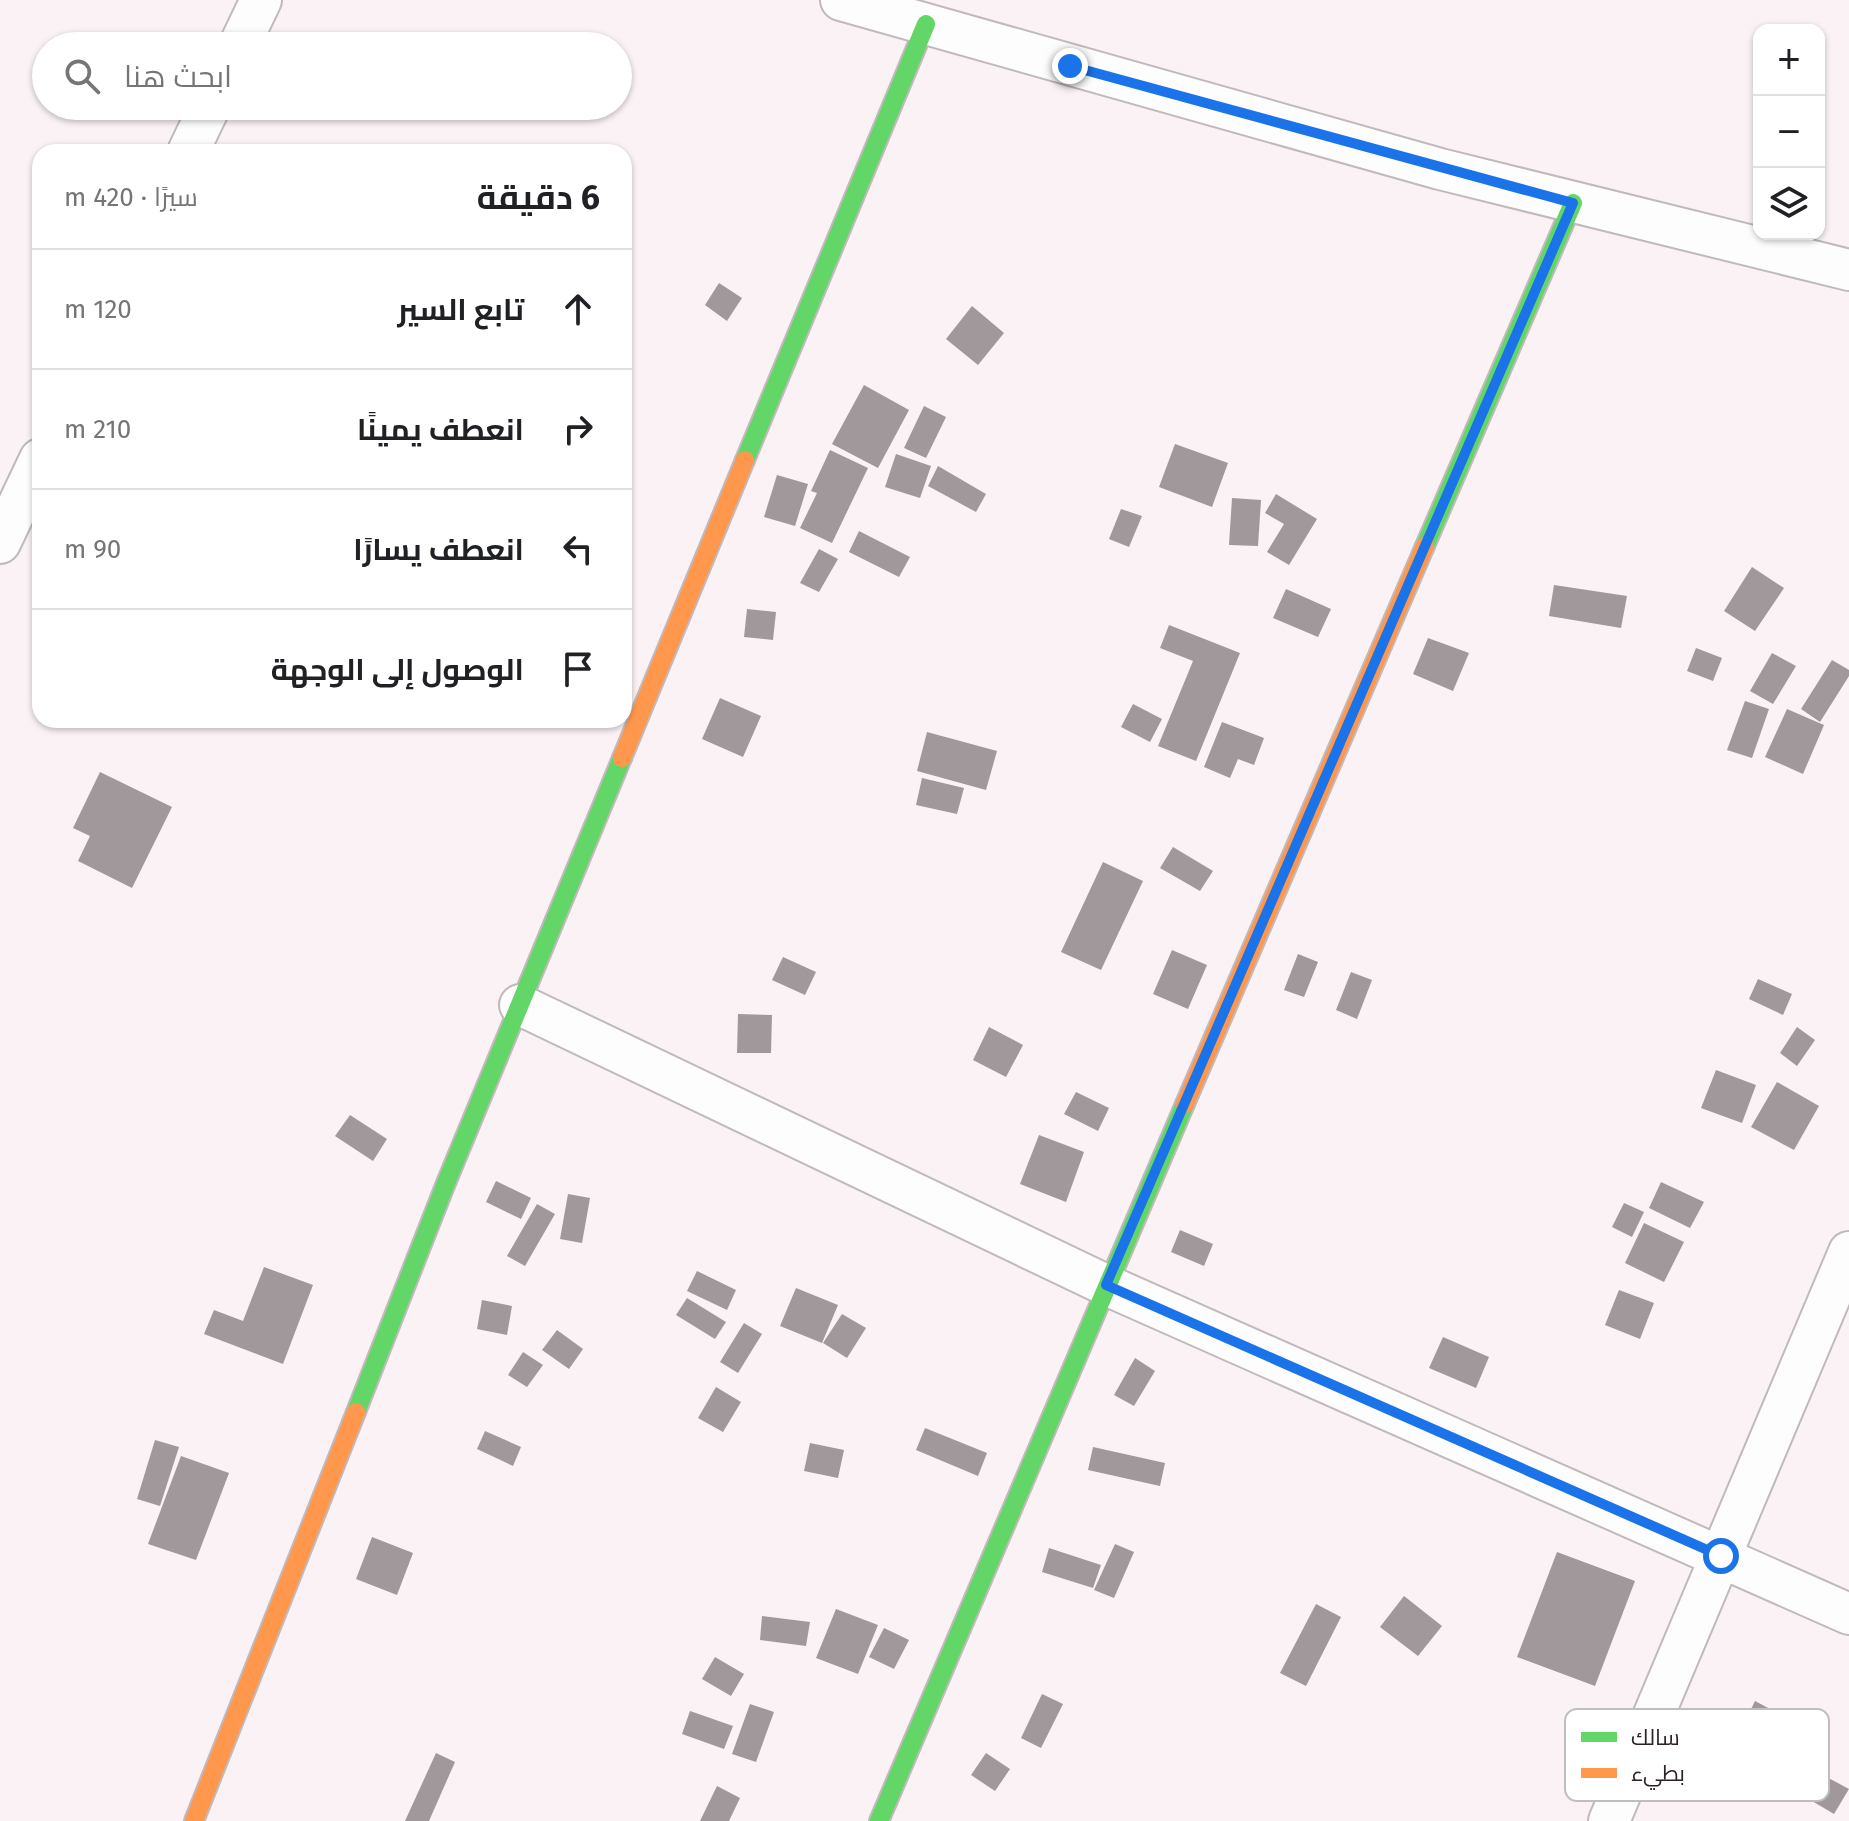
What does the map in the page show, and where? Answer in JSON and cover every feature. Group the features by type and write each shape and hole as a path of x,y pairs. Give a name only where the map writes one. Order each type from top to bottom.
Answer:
{"street":[{"path":"246,32 261,0"},
{"path":"841,0 1573,203 1849,270"},
{"path":"194,1821 446,1183 926,24"},
{"path":"192,144 203,120"},
{"path":"879,1821 1106,1285 1573,203"},
{"path":"0,543 32,476"},
{"path":"520,1005 1106,1285 1849,1614"},
{"path":"1656,1709 1849,1252"},
{"path":"1609,1821 1617,1801"}],"building":[{"path":"719,283 742,298 727,321 705,305"},
{"path":"972,306 1004,333 978,365 946,339"},
{"path":"864,385 909,410 878,468 832,444"},
{"path":"924,406 946,417 926,458 904,448"},
{"path":"1175,444 1228,463 1212,507 1159,487"},
{"path":"830,450 868,468 832,543 800,528 817,493 811,491"},
{"path":"896,454 931,466 920,498 885,487"},
{"path":"938,466 986,494 976,512 928,486"},
{"path":"777,475 808,484 795,526 764,517"},
{"path":"1276,494 1317,519 1289,565 1267,552 1284,524 1265,513"},
{"path":"1232,498 1261,500 1258,546 1229,545"},
{"path":"1121,509 1142,516 1129,547 1109,539"},
{"path":"859,531 910,557 899,577 849,552"},
{"path":"819,549 838,559 819,592 800,583"},
{"path":"1752,567 1784,588 1755,631 1724,611"},
{"path":"1554,585 1627,596 1621,628 1549,616"},
{"path":"1286,589 1331,609 1318,637 1273,618"},
{"path":"747,609 776,612 773,640 744,637"},
{"path":"1169,625 1240,653 1196,761 1158,746 1193,661 1160,648"},
{"path":"1428,638 1469,653 1453,691 1413,674"},
{"path":"1696,648 1722,658 1713,681 1687,671"},
{"path":"1772,653 1796,666 1773,704 1750,691"},
{"path":"1832,660 1849,670 1849,676 1820,722 1801,709"},
{"path":"720,698 761,716 743,757 702,739"},
{"path":"1745,701 1769,709 1752,758 1727,750"},
{"path":"1133,704 1162,719 1150,742 1121,727"},
{"path":"1787,709 1824,725 1803,774 1765,757"},
{"path":"1222,722 1264,738 1254,765 1238,759 1230,778 1204,767"},
{"path":"927,732 997,751 986,790 917,771"},
{"path":"100,772 172,807 132,888 78,861 90,836 73,828"},
{"path":"922,778 964,788 957,814 916,805"},
{"path":"1173,847 1213,871 1200,891 1160,868"},
{"path":"1103,862 1143,881 1101,970 1061,952"},
{"path":"1172,950 1207,965 1188,1009 1153,994"},
{"path":"1298,954 1318,962 1304,997 1284,990"},
{"path":"783,957 816,972 805,995 772,980"},
{"path":"1351,972 1372,980 1357,1019 1336,1010"},
{"path":"1758,979 1792,994 1783,1015 1749,999"},
{"path":"738,1014 772,1015 771,1053 737,1053"},
{"path":"989,1027 1023,1045 1006,1077 973,1060"},
{"path":"1797,1027 1815,1040 1797,1066 1780,1053"},
{"path":"1716,1070 1756,1085 1742,1123 1701,1108"},
{"path":"1777,1082 1819,1106 1794,1150 1751,1127"},
{"path":"1076,1092 1109,1108 1098,1131 1064,1114"},
{"path":"350,1115 387,1139 373,1161 335,1136"},
{"path":"1039,1135 1084,1152 1066,1202 1020,1184"},
{"path":"496,1181 531,1198 521,1219 486,1202"},
{"path":"1661,1182 1704,1202 1690,1228 1649,1208"},
{"path":"568,1194 590,1198 582,1243 560,1239"},
{"path":"1624,1203 1644,1212 1632,1237 1612,1227"},
{"path":"537,1204 555,1214 525,1266 507,1256"},
{"path":"1644,1223 1684,1242 1664,1282 1625,1263"},
{"path":"1180,1230 1213,1244 1204,1266 1171,1252"},
{"path":"264,1267 313,1285 283,1364 204,1334 214,1310 243,1321"},
{"path":"697,1271 736,1290 727,1310 687,1291"},
{"path":"796,1288 838,1305 822,1343 780,1326"},
{"path":"1619,1290 1654,1303 1640,1339 1605,1325"},
{"path":"687,1298 726,1322 715,1339 676,1315"},
{"path":"482,1300 512,1306 507,1335 477,1329"},
{"path":"842,1314 866,1328 847,1358 823,1343"},
{"path":"744,1323 762,1334 738,1373 720,1362"},
{"path":"557,1330 583,1349 569,1369 542,1350"},
{"path":"1443,1337 1489,1357 1476,1388 1429,1368"},
{"path":"523,1352 543,1365 527,1387 508,1375"},
{"path":"1135,1358 1155,1371 1134,1406 1114,1395"},
{"path":"716,1387 741,1402 723,1432 698,1418"},
{"path":"925,1428 987,1453 978,1476 916,1450"},
{"path":"485,1431 521,1447 513,1466 477,1449"},
{"path":"155,1440 179,1447 160,1506 137,1499"},
{"path":"810,1443 844,1450 838,1478 804,1471"},
{"path":"1093,1447 1165,1463 1160,1486 1088,1470"},
{"path":"181,1456 229,1473 196,1560 148,1544"},
{"path":"372,1537 413,1553 397,1595 356,1579"},
{"path":"1115,1544 1134,1552 1114,1598 1094,1590"},
{"path":"1049,1548 1101,1565 1093,1588 1042,1572"},
{"path":"1557,1552 1635,1581 1595,1686 1517,1657"},
{"path":"1404,1596 1442,1626 1418,1656 1380,1627"},
{"path":"1316,1604 1341,1617 1306,1686 1280,1673"},
{"path":"836,1609 878,1625 858,1674 816,1658"},
{"path":"762,1616 810,1622 806,1646 760,1640"},
{"path":"884,1628 909,1640 894,1669 869,1657"},
{"path":"715,1657 744,1674 731,1696 702,1679"},
{"path":"1042,1694 1063,1704 1041,1748 1021,1738"},
{"path":"1755,1701 1770,1709 1751,1709"},
{"path":"750,1704 774,1712 756,1762 732,1754"},
{"path":"690,1711 733,1726 724,1749 682,1734"},
{"path":"436,1753 455,1762 429,1821 405,1821"},
{"path":"986,1753 1010,1769 995,1791 971,1775"},
{"path":"1829,1778 1849,1789 1834,1814 1812,1801 1829,1801"},
{"path":"717,1786 740,1798 729,1821 700,1821"}],"traffic: fast":[{"path":"745,460 926,24"},
{"path":"1425,546 1573,203"},
{"path":"356,1412 446,1183 622,758"},
{"path":"879,1821 1185,1104"}],"traffic: slow":[{"path":"622,758 745,460"},
{"path":"1185,1104 1425,546"},
{"path":"194,1821 356,1412"}],"route":[{"path":"1070,66 1573,203 1106,1285 1721,1556"}]}
